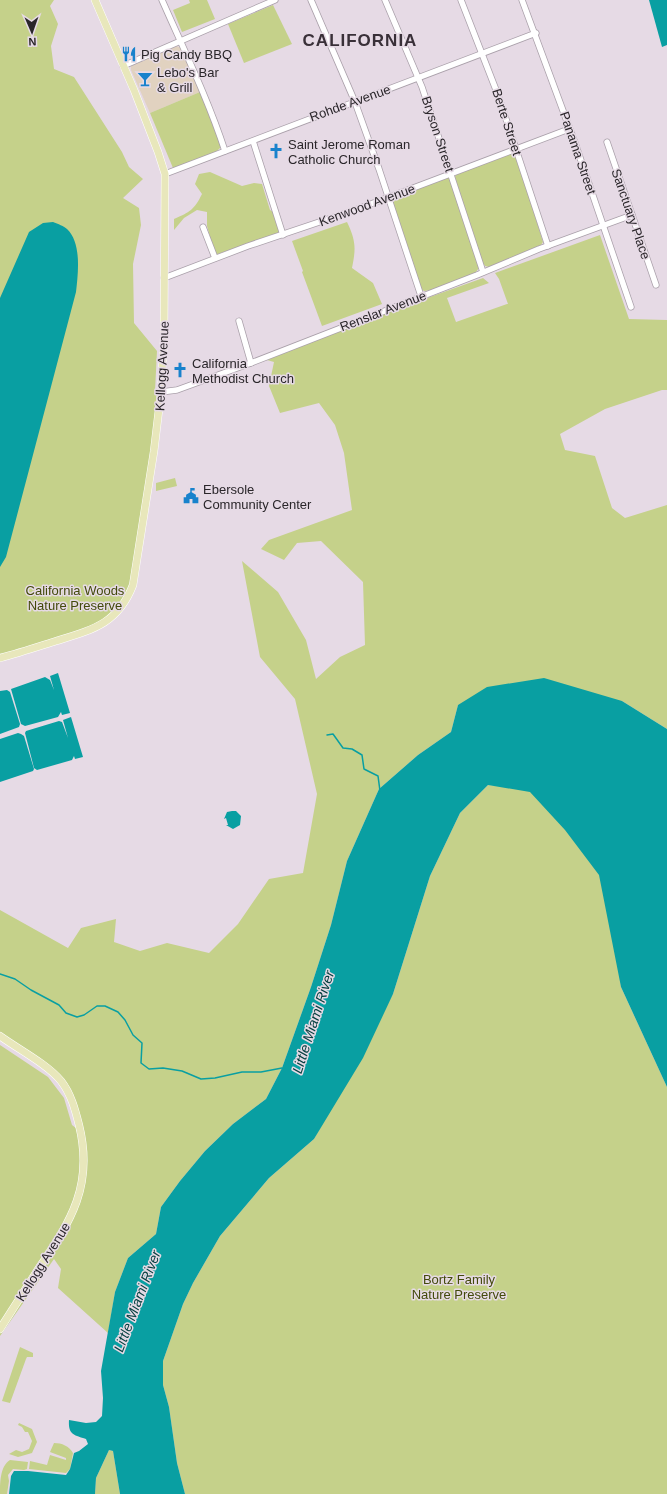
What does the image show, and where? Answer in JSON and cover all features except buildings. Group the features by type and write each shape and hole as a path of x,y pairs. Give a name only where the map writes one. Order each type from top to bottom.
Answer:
{"main road":[{"name":"Kellogg Avenue","path":"0,658 95,628 112,618 123,605 133,584 158,421 164,336 165,174 158,152 95,0"},
{"name":"Kellogg Avenue","path":"0,1036 50,1070 59,1078 67,1090 76,1112 81,1133 84,1160 82,1184 68,1224 0,1329"}],"street":[{"path":"162,0 214,118 225,151"},
{"path":"123,66 275,0"},
{"path":"311,0 355,102 421,296"},
{"name":"Bryson Street","path":"385,0 418,77 483,272"},
{"name":"Berte Street","path":"461,0 483,54 548,246"},
{"name":"Panama Street","path":"522,0 536,33 631,307"},
{"name":"Rohde Avenue","path":"165,174 536,33"},
{"name":"Kenwood Avenue","path":"164,278 215,258 451,174 570,129"},
{"path":"253,141 283,235"},
{"name":"Sanctuary Place","path":"607,142 656,285"},
{"name":"Renslar Avenue","path":"161,392 177,390 251,363 548,246 632,215"},
{"path":"203,227 215,258"},
{"path":"239,321 251,363"}],"shaded area":[{"path":"177,46 181,48 200,92 150,113 131,70 131,66"}],"green space":[{"name":"California Woods Nature Preserve","path":"0,0 54,0 50,6 58,24 51,46 54,69 74,77 122,152 129,167 143,179 123,198 139,208 141,225 133,264 134,323 157,351 155,391 161,392 130,592 104,624 0,658"},
{"path":"189,0 207,0 215,19 182,32 173,10 190,3"},
{"path":"273,5 292,44 244,63 228,24"},
{"path":"200,92 221,142 220,148 216,152 173,168 150,113"},
{"path":"513,153 517,157 543,242 541,245 489,267 485,266 481,260 455,177 456,174"},
{"path":"210,172 242,186 254,183 262,184 270,210 275,213 280,229 278,233 215,255 207,226 207,212 197,210 184,218 174,230 174,219 191,210 202,194 195,184 199,174"},
{"path":"448,177 451,180 479,264 479,268 475,273 431,290 424,291 420,288 391,200 392,198"},
{"path":"347,222 354,240 352,268 373,283 382,304 322,326 292,241"},
{"path":"600,235 629,319 667,320 667,390 662,390 605,409 560,434 565,450 595,456 612,508 625,518 667,505 667,729 622,701 458,705 451,732 418,755 379,789 347,861 331,925 282,1068 266,1099 233,1124 205,1151 161,1207 156,1234 128,1258 115,1292 108,1333 58,1288 61,1269 54,1259 0,1336 0,1045 48,1077 64,1098 72,1125 81,1132 61,1082 0,1036 0,910 68,948 81,928 116,919 114,942 140,951 167,943 209,953 238,924 269,879 303,873 317,794 295,699 260,657 242,561 278,592 306,640 316,679 340,657 365,645 363,582 321,541 297,543 284,560 261,549 269,540 352,510 344,453 335,425 319,403 280,413 269,386 274,362 267,360 374,317 483,278 489,283 447,298 456,322 508,304 499,279 495,273"},
{"path":"175,478 177,486 156,491 156,483"},
{"name":"Bortz Family Nature Preserve","path":"488,785 604,794 621,987 667,1087 667,1494 185,1494 177,1463 169,1407 163,1385 163,1361 183,1304 193,1283 220,1236 269,1178 314,1139 393,994 430,876 460,813"},
{"path":"20,1347 33,1353 33,1357 27,1357 26,1359 10,1403 2,1401"},
{"path":"19,1423 32,1429 37,1442 32,1453 18,1457 9,1454 16,1450 22,1452 29,1449 32,1441 28,1432 25,1432 22,1427 18,1425"},
{"path":"54,1443 65,1445 73,1453 70,1469 66,1473 29,1469 30,1461 47,1465 50,1455 66,1460 66,1458 50,1452"},
{"path":"109,1450 113,1451 120,1494 95,1494 96,1478"},
{"path":"10,1460 28,1462 27,1469 13,1469 8,1475 9,1481 7,1494 0,1494 2,1470"}],"water":[{"path":"649,0 667,0 667,45 662,47"},
{"path":"53,222 67,229 75,242 78,259 76,292 6,557 0,567 0,298 29,232 43,223"},
{"path":"58,673 70,713 62,715 61,712 58,717 25,726 21,724 11,689 45,677 50,680 54,690 50,676"},
{"name":"Little Miami River","path":"544,678 622,701 667,729 667,1087 621,987 599,875 565,830 530,792 488,785 460,813 430,876 393,994 363,1058 314,1139 269,1178 220,1236 193,1283 183,1304 163,1361 163,1385 169,1407 177,1463 185,1494 120,1494 113,1451 109,1450 96,1478 95,1494 9,1494 11,1476 14,1471 66,1475 70,1469 74,1453 88,1444 86,1439 71,1432 69,1420 86,1423 96,1422 102,1416 103,1398 101,1371 115,1292 128,1258 156,1234 161,1207 205,1151 233,1124 266,1099 282,1068 311,987 331,925 347,861 379,789 418,755 451,732 458,705 487,687"},
{"path":"7,690 10,692 20,724 19,727 0,734 0,691"},
{"path":"71,717 83,757 75,759 74,756 72,760 37,770 34,768 25,733 26,731 59,721 62,722 68,738 63,720"},
{"path":"18,733 24,736 34,769 33,771 0,782 0,739"},
{"path":"236,811 241,816 240,825 233,829 226,825 228,825 226,818 224,819 227,812"}],"waterway":[{"path":"327,735 333,734 343,748 352,749 362,755 364,769 378,776 380,791"},
{"name":"Little Miami River","path":"0,974 15,979 31,990 59,1005 66,1013 77,1017 84,1015 97,1006 105,1006 118,1012 125,1020 133,1035 142,1043 141,1063 149,1069 163,1068 182,1071 201,1079 215,1078 242,1072 261,1072 282,1068"}],"place":[{"name":"Pig Candy BBQ","path":"129,54"},
{"name":"Lebo's Bar & Grill","path":"145,79"},
{"name":"Saint Jerome Roman Catholic Church","path":"276,151"},
{"name":"California Methodist Church","path":"180,370"},
{"name":"Ebersole Community Center","path":"191,496"}],"district":[{"name":"CALIFORNIA","path":"360,40"}]}
